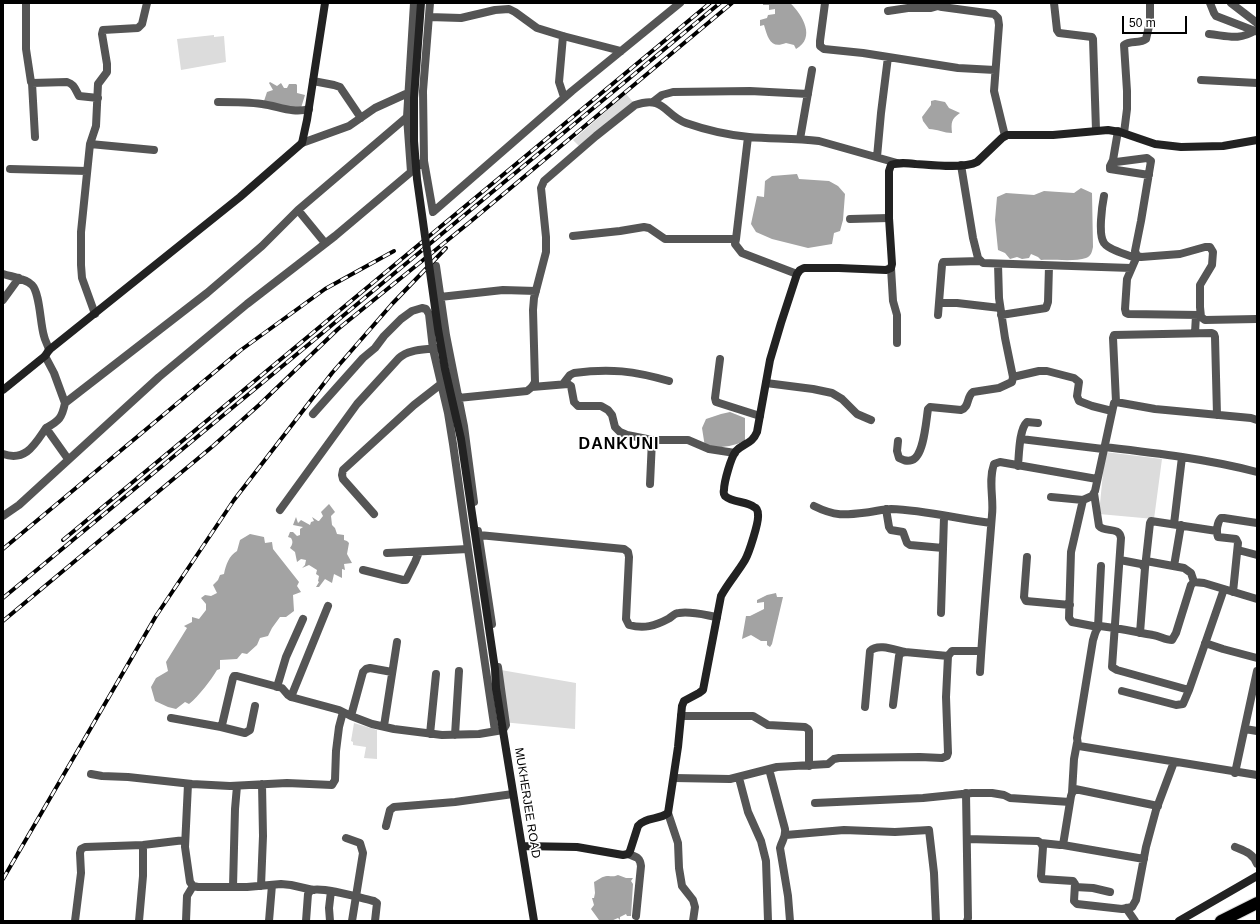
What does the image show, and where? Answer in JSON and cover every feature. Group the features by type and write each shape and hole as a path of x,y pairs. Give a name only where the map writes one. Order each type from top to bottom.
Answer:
{"highway":[{"path":"1221,921 1257,902"}],"street":[{"path":"26,3 26,49 30,80 32,83 35,137"},
{"path":"95,314 82,278 81,265 87,171 90,144 96,126 98,84 107,72 102,34 103,30 138,28 142,24 147,3"},
{"path":"302,144 309,109 325,3"},
{"path":"411,172 407,117 414,3"},
{"name":"MUKHERJEE ROAD","path":"421,3 414,98 414,142 418,179 438,330 445,369 461,439 495,669 499,731 513,794 534,921"},
{"path":"430,3 423,91 424,161 433,212 564,97 680,3"},
{"path":"825,3 820,41 820,46 824,49 958,68 995,70"},
{"path":"1054,3 1057,30 1059,33 1092,37 1093,39 1096,130"},
{"path":"1149,174 1110,169 1110,166 1127,110 1124,45 1126,43 1143,41 1146,39 1150,22 1150,3"},
{"path":"1210,3 1216,16 1256,28"},
{"path":"1231,3 1256,28"},
{"path":"888,11 908,8 931,8 937,4 994,14 997,16 999,26 994,90 995,100 1005,136"},
{"path":"429,17 461,18 495,10 509,9 537,28 621,52"},
{"path":"1209,34 1241,37 1249,34 1256,28"},
{"path":"563,36 559,82 564,97"},
{"path":"877,157 888,57"},
{"path":"800,139 812,70"},
{"path":"1201,80 1257,83"},
{"path":"313,81 340,87 361,118"},
{"path":"32,83 71,83 79,96 98,98"},
{"path":"653,102 662,95 673,92 750,91 808,94"},
{"path":"3,390 240,197 302,144 349,126 375,108 408,93"},
{"path":"218,102 265,104 285,110 300,111 309,109"},
{"path":"458,398 527,391 532,387 535,382 533,310 536,291 546,252 541,188 544,181 596,136 635,105 653,102 662,106 678,119 686,123 724,133 748,137 819,141 897,162 932,165 970,165 977,162 1005,136 1010,135 1053,135 1108,130 1121,132 1156,144 1181,147 1223,146 1257,140"},
{"path":"65,403 207,293 262,246 298,210 407,117"},
{"path":"748,137 735,244 742,253 797,274"},
{"path":"90,144 154,150"},
{"path":"1113,160 1116,162 1149,159 1151,161 1142,221 1135,251 1136,257 1127,282 1124,309 1126,313 1198,315 1205,320 1257,318"},
{"path":"3,516 18,505 165,372 247,304 326,243 424,161"},
{"path":"897,162 891,165 889,171 891,268 894,301 897,315 897,344"},
{"path":"961,165 973,238 980,261"},
{"path":"10,169 87,171"},
{"path":"1104,196 1101,218 1102,234 1104,242 1110,247 1136,257 1180,254 1206,247 1210,247 1212,249 1212,265 1200,285 1195,333"},
{"path":"298,210 326,243"},
{"path":"850,219 889,218"},
{"path":"572,236 644,227 649,228 665,239 736,239"},
{"path":"938,315 943,262 980,261 988,264 1132,268"},
{"path":"898,441 897,451 899,458 911,460 915,458 921,449 928,409 930,407 962,410 966,406 970,394 973,392 1005,386 1012,382 1013,377 998,292 998,264"},
{"path":"221,727 234,676 282,688 288,695 384,726 430,734 455,735 499,731 505,727 506,721 464,426 448,347 436,266"},
{"path":"939,303 957,303 1001,312 1046,308 1048,302 1049,266"},
{"path":"693,921 695,907 693,900 682,886 679,868 678,843 668,813 674,778 682,706 684,701 703,690 719,604 723,592 746,559 750,550 758,517 758,510 754,506 729,499 724,493 731,460 735,452 754,438 757,432 770,360 797,274 800,270 804,268 886,270 891,268"},
{"path":"3,274 25,280 32,285 37,292 47,353 65,403 63,413 57,422 46,428 31,449 24,454 16,456 3,454"},
{"path":"3,300 19,278"},
{"path":"440,297 503,290 536,291"},
{"path":"313,414 363,358 375,348 384,336 404,316 412,311 422,308 426,309 429,314 433,349 454,444 468,549 499,731"},
{"path":"1189,690 1113,669 1111,665 1120,560 1120,534 1116,531 1100,528 1094,493 1112,411 1114,403 1116,402 1114,335 1212,333 1214,335 1217,415"},
{"path":"280,510 357,404 399,358 404,354 448,347"},
{"path":"720,359 715,398 716,402 760,416"},
{"path":"563,384 570,375 574,373 604,370 633,372 668,381"},
{"path":"1013,377 1030,372 1044,371 1074,378 1079,382 1077,396 1079,401 1112,411"},
{"path":"766,383 813,389 832,394 842,399 857,414 871,420"},
{"path":"374,514 344,479 342,475 343,470 414,405 441,384"},
{"path":"532,387 568,384 571,386 574,402 578,406 600,406 608,410 612,415 616,427 620,432 627,435 652,440 688,440 709,449 735,452"},
{"path":"1116,402 1155,409 1251,418 1257,420"},
{"path":"1018,466 1021,439 1026,423 1038,423"},
{"path":"46,428 68,459"},
{"path":"1021,439 1182,457 1257,472"},
{"path":"650,484 652,440"},
{"path":"1174,566 1182,457"},
{"path":"980,672 993,504 991,486 994,464 1000,462 1097,479"},
{"path":"1051,497 1083,500 1092,496 1094,493"},
{"path":"1083,500 1071,552 1069,618 1072,622 1157,636 1172,640 1174,638 1191,585 1194,582"},
{"path":"814,506 827,512 847,515 886,509 921,512 991,524"},
{"path":"886,509 888,527 892,530 902,532 907,543 910,545 943,548"},
{"path":"941,613 944,516"},
{"path":"1233,592 1238,543 1236,539 1218,537 1218,520 1220,518 1257,523"},
{"path":"1140,633 1150,523 1154,521 1217,531"},
{"path":"479,535 624,549 628,552 626,619 629,625 635,627 653,626 680,612 717,617"},
{"path":"388,553 468,549"},
{"path":"1238,550 1257,555"},
{"path":"363,570 406,580 419,552"},
{"path":"1027,557 1024,597 1026,601 1070,605"},
{"path":"1120,560 1142,564 1174,566 1188,570 1193,577 1194,582"},
{"path":"1063,844 1072,792 1077,732 1090,656 1098,627 1101,566"},
{"path":"1194,582 1204,583 1257,599"},
{"path":"1122,691 1179,705 1183,704 1224,589"},
{"path":"291,696 328,606"},
{"path":"277,687 286,658 303,619"},
{"path":"384,726 397,642"},
{"path":"1205,643 1257,658"},
{"path":"865,707 870,651 873,648 878,647 905,652 948,656"},
{"path":"674,778 724,780 739,778 769,769 789,766 828,764 839,758 942,758 947,756 946,697 948,656 952,651 981,651"},
{"path":"893,705 899,656 901,653 905,652"},
{"path":"351,716 363,672 370,668 392,672"},
{"path":"455,735 459,671"},
{"path":"1235,773 1245,729 1254,704 1257,671"},
{"path":"430,734 436,674"},
{"path":"171,718 245,733 250,730 255,706"},
{"path":"91,774 188,784 237,786 287,783 332,785 335,780 336,751 339,727 343,712"},
{"path":"681,716 753,716 768,725 805,727 809,731 809,766"},
{"path":"1245,729 1257,731"},
{"path":"1077,743 1079,746 1235,773 1257,775"},
{"path":"1041,843 1043,850 1042,878 1047,880 1070,880 1074,883 1074,898 1077,904 1126,908 1132,907 1136,902 1144,859 1158,806 1174,762"},
{"path":"769,769 786,835 780,848 788,896 790,921"},
{"path":"739,778 748,812 760,841 766,861 768,921"},
{"path":"188,784 185,840 190,882 193,886 233,887 291,885 313,890 331,891 374,901 376,903 375,921"},
{"path":"261,886 263,836 262,784"},
{"path":"233,887 237,786"},
{"path":"1072,792 1077,789 1158,806"},
{"path":"816,803 923,798 966,793 992,793 1004,795 1010,798 1070,802"},
{"path":"966,793 968,839 967,921"},
{"path":"386,826 390,810 394,807 455,802 513,794"},
{"path":"628,854 640,822 664,816 668,813"},
{"path":"786,835 844,830 895,832 929,830 934,873 936,921"},
{"path":"346,838 360,843 363,853 352,921"},
{"path":"968,839 1035,841 1060,846 1063,844 1144,859"},
{"path":"75,921 81,873 81,849 85,847 143,845 185,840"},
{"path":"138,921 143,876 143,845"},
{"path":"522,846 564,846 623,855 628,854 637,858 641,861 641,866 636,916"},
{"path":"1235,847 1250,852 1257,864"},
{"path":"1179,921 1257,876"},
{"path":"269,921 272,885"},
{"path":"186,921 187,896 193,886"},
{"path":"1075,887 1093,888 1110,892"},
{"path":"306,921 308,894 313,890"},
{"path":"330,921 329,908 331,891"},
{"path":"1126,908 1135,921"}],"shaded area":[{"path":"763,3 790,3 795,8 803,20 806,33 802,44 796,49 794,45 786,43 777,45 771,42 764,25 760,26 760,20 767,18 768,15 775,14 775,9 769,10 769,5 763,5"},
{"path":"214,35 214,37 224,36 226,62 181,70 177,39"},
{"path":"270,82 277,86 281,83 284,88 287,88 289,84 296,84 297,93 305,95 301,108 298,110 264,101 267,92 273,90 269,83"},
{"path":"626,94 634,103 580,147 573,140"},
{"path":"935,100 945,102 949,108 960,113 952,122 952,133 929,129 923,121 922,117 931,105 931,101"},
{"path":"797,174 799,179 829,181 838,186 845,194 843,220 840,231 834,233 832,244 808,248 772,239 756,232 751,224 757,196 764,197 765,181 772,176"},
{"path":"1081,188 1092,193 1093,247 1089,256 1076,260 1041,260 1031,254 1029,258 1022,259 1017,257 1010,259 1005,253 998,250 995,220 997,197 1006,193 1034,195 1044,191 1074,193"},
{"path":"730,412 745,418 745,441 725,447 705,447 702,428 706,419"},
{"path":"1105,452 1162,459 1154,519 1099,514"},
{"path":"329,504 335,512 331,516 332,525 337,534 344,535 344,540 349,543 347,554 352,563 344,564 345,570 342,569 342,578 334,574 332,583 325,579 319,587 316,587 319,582 319,576 316,574 317,570 309,565 302,568 305,565 306,560 301,559 297,562 295,552 290,548 292,540 288,537 290,532 293,532 297,536 300,535 300,529 303,527 293,525 296,517 298,523 301,520 310,525 311,522 314,521 312,517 319,521 323,516 321,512"},
{"path":"250,534 264,537 265,543 272,542 273,549 299,582 297,586 301,592 293,595 294,611 286,617 280,617 268,636 260,638 257,645 247,654 242,653 237,659 220,660 220,669 217,670 197,697 189,704 185,702 176,709 155,701 151,687 156,678 168,671 166,662 187,628 184,626 192,622 192,617 199,619 206,610 206,604 201,598 205,595 211,596 217,593 213,585 218,580 220,575 224,574 228,561 237,551 240,540"},
{"path":"776,593 777,597 783,597 770,647 767,645 767,641 761,641 751,635 742,639 746,616 750,616 764,609 764,602 757,603 757,600 767,595"},
{"path":"495,669 576,683 575,729 502,722"},
{"path":"354,723 377,730 377,759 364,758 366,747 353,745 353,742 351,741"},
{"path":"618,875 626,878 633,878 631,881 633,884 631,916 627,916 626,914 620,917 620,920 618,918 611,921 599,920 591,909 594,905 592,898 594,898 595,893 594,882 605,876"}],"railway":[{"path":"63,540 710,3"},
{"path":"3,598 720,3"},
{"path":"3,621 213,446 259,405 338,329 470,222 732,3"},
{"path":"3,879 156,616 234,500 332,373 392,304 446,248"},
{"path":"3,549 241,350 325,289 394,251"}],"district":[{"name":"DANKUNI","path":"619,445"}]}
